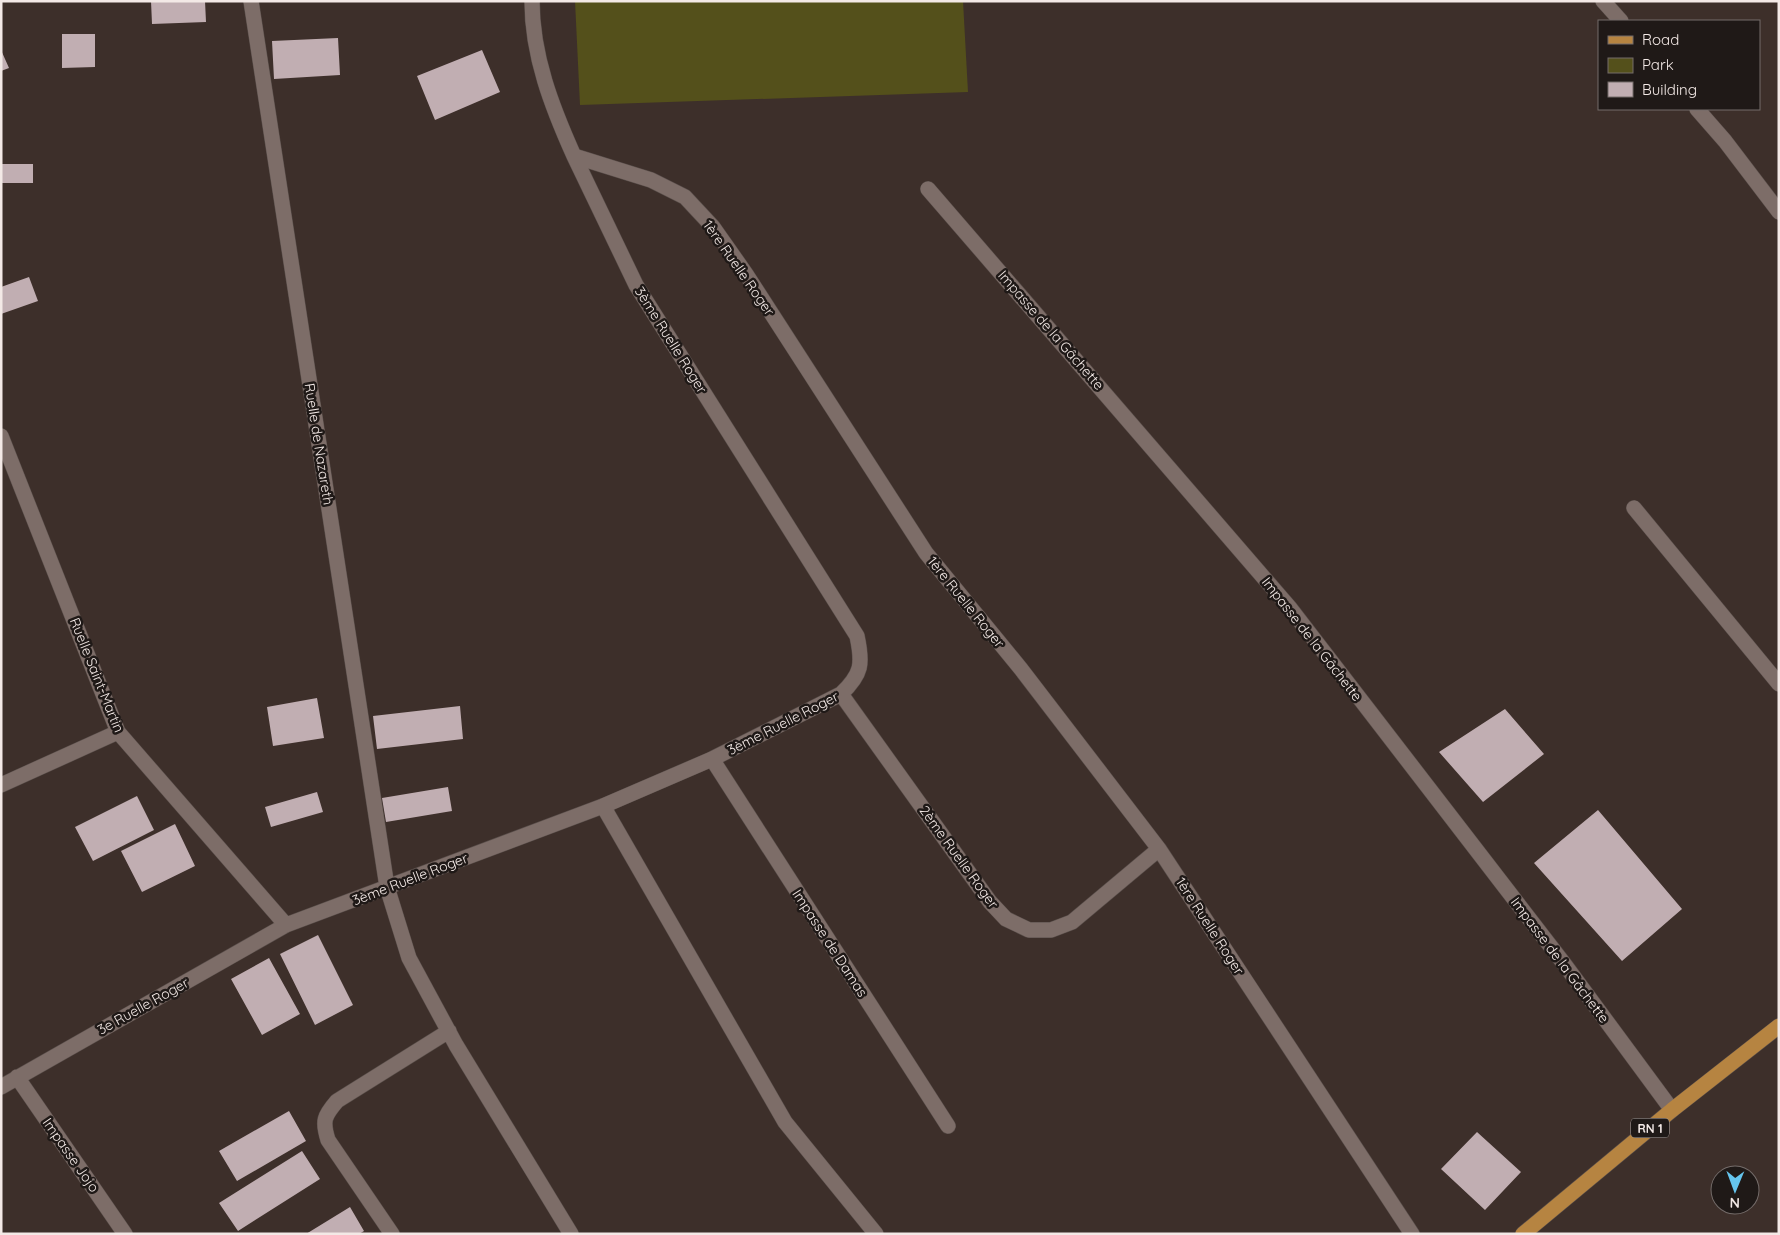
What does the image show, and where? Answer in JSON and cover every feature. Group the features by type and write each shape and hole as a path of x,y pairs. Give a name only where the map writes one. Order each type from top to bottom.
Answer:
{"main road":[{"name":"RN 1","path":"1530,1232 1672,1110 1779,1026"}],"street":[{"name":"Ruelle de Nazareth","path":"251,1 387,887 409,958 449,1031 571,1234"},
{"path":"532,1 532,13 541,70 558,121 574,156"},
{"path":"1603,1 1620,20"},
{"path":"1698,110 1725,141 1779,212"},
{"name":"3ème Ruelle Roger","path":"286,925 604,806 712,759 841,694 853,683 860,670 861,656 857,636 636,285 574,156"},
{"name":"1ère Ruelle Roger","path":"574,156 651,180 685,197 712,227 746,274 926,553 1021,669 1159,849 1412,1234"},
{"name":"Impasse de la Gâchette","path":"928,188 1290,608 1559,957 1672,1110"},
{"name":"Ruelle Saint-Martin","path":"1,436 118,732 286,925"},
{"path":"1634,508 1779,684"},
{"name":"2ème Ruelle Roger","path":"841,694 990,902 1006,919 1028,930 1051,930 1072,922 1159,849"},
{"path":"1,785 118,732"},
{"name":"Impasse de Damas","path":"712,759 948,1126"},
{"path":"604,806 785,1122 876,1234"},
{"name":"3e Ruelle Roger","path":"1,1087 286,925"},
{"path":"392,1234 328,1140 324,1126 327,1112 337,1101 449,1031"},
{"name":"Impasse Jojo","path":"17,1077 125,1234"}],"green space":[{"path":"575,1 963,1 968,92 580,105"}],"building":[{"path":"151,1 205,1 206,22 152,24"},
{"path":"62,34 95,34 95,67 62,68"},
{"path":"338,38 340,75 274,79 272,41"},
{"path":"1,50 9,68 1,71"},
{"path":"482,50 500,92 435,120 417,76"},
{"path":"1,164 33,164 33,183 1,183"},
{"path":"29,277 38,301 1,314 1,287"},
{"path":"317,698 324,738 273,746 267,707"},
{"path":"460,706 463,739 377,749 373,716"},
{"path":"1505,709 1544,754 1483,802 1439,752"},
{"path":"448,787 452,811 386,822 382,798"},
{"path":"317,792 323,812 271,827 265,807"},
{"path":"137,796 154,830 93,861 75,827"},
{"path":"1598,810 1682,909 1622,961 1534,863"},
{"path":"175,824 195,866 142,892 121,851"},
{"path":"318,935 353,1005 315,1025 280,954"},
{"path":"269,958 300,1014 262,1035 231,979"},
{"path":"289,1111 306,1141 237,1181 219,1151"},
{"path":"1477,1132 1521,1172 1485,1210 1441,1169"},
{"path":"302,1151 320,1179 238,1231 219,1203"},
{"path":"350,1207 364,1231 359,1234 306,1234"}]}
